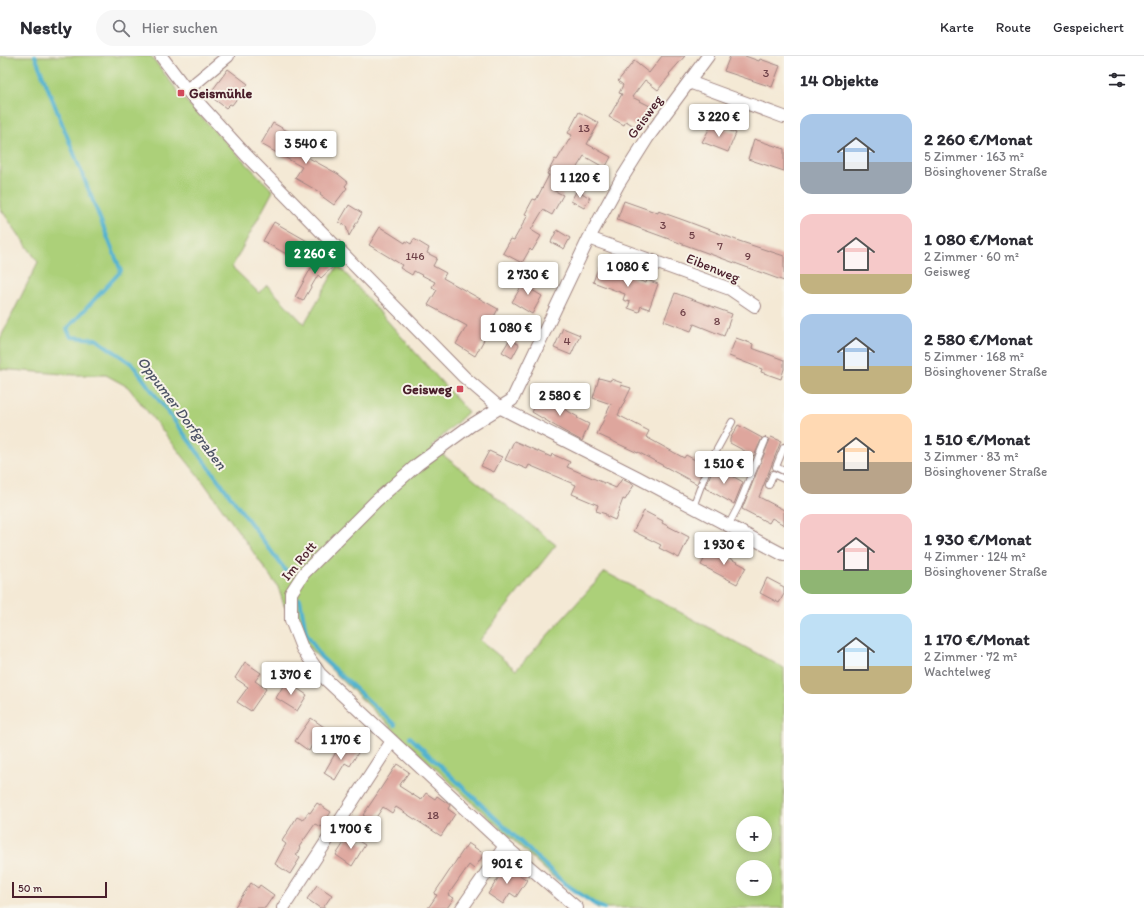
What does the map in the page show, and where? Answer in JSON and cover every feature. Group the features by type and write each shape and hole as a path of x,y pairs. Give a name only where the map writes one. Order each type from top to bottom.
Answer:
{"street":[{"path":"161,56 187,90 246,155 464,377 499,408 637,477 784,555"},
{"path":"187,90 228,56"},
{"name":"Geisweg","path":"499,408 512,400 589,238 618,183 644,143 708,56"},
{"path":"690,82 784,117"},
{"name":"Eibenweg","path":"589,238 730,289 755,306"},
{"name":"Im Rott","path":"499,408 470,426 418,464 376,501 304,573 291,593 291,620 302,648 320,674 505,846 577,908"},
{"path":"283,908 392,742"},
{"path":"462,908 505,846"}],"lane":[{"path":"693,507 709,464 732,422"},
{"path":"728,526 738,507 765,441"},
{"path":"784,447 776,468 784,471"},
{"path":"769,485 773,474 784,479"}],"green space":[{"path":"0,56 151,56 183,98 273,191 232,267 259,293 267,285 304,324 338,265 468,412 432,446 556,545 480,640 516,670 605,572 784,668 784,908 598,908 552,876 397,733 311,650 284,605 278,587 204,483 128,387 106,375 75,375 0,369 0,339 38,262 0,208"}],"building":[{"path":"662,56 685,56 669,74 670,75 658,90 645,80 632,97 650,106 643,118 634,126 626,121 624,125 609,117 622,94 619,93 623,85 618,81 634,61 649,73"},
{"path":"730,56 745,56 759,61 760,59 780,66 772,87 724,71"},
{"path":"228,69 248,84 232,105 230,104 226,108 214,99 216,96 211,92"},
{"path":"579,112 599,123 587,144 611,157 605,168 584,156 572,175 564,171 553,190 563,195 552,215 543,210 531,230 541,236 532,251 530,249 522,263 503,253 511,239 514,240 528,215 525,214 533,199 536,200 549,175 547,174 555,159 557,160 572,135 568,133"},
{"path":"273,123 302,139 296,151 338,174 348,182 345,186 347,188 334,205 320,195 321,193 295,178 302,167 261,144"},
{"path":"712,124 736,133 728,152 702,142"},
{"path":"754,139 784,149 784,171 748,159"},
{"path":"577,190 590,198 584,208 571,201"},
{"path":"624,201 658,213 658,211 784,256 784,281 617,220"},
{"path":"349,205 362,213 349,236 346,226 339,222"},
{"path":"274,222 309,242 299,261 263,241"},
{"path":"380,227 405,243 406,241 411,244 414,239 429,248 427,253 437,258 433,266 446,273 443,278 498,309 475,356 456,344 467,326 428,305 437,290 432,287 435,282 414,271 412,275 400,268 402,265 369,245"},
{"path":"557,230 570,238 564,249 551,242"},
{"path":"329,251 331,253 328,258 335,265 321,278 318,275 303,301 295,297 311,268"},
{"path":"599,266 646,283 647,280 658,284 649,309 641,306 639,312 628,308 630,302 623,300 625,294 593,282"},
{"path":"528,275 538,281 532,290 542,296 532,314 512,302"},
{"path":"675,293 732,314 724,336 694,324 691,331 664,321"},
{"path":"563,328 580,335 571,355 554,348"},
{"path":"736,338 753,344 752,348 784,360 784,369 781,379 761,372 762,369 729,356"},
{"path":"510,339 519,345 512,358 502,352"},
{"path":"599,378 610,381 611,379 622,383 621,385 631,388 618,415 649,431 646,437 684,458 686,455 704,465 697,484 638,452 597,434 611,404 593,398"},
{"path":"545,389 554,394 550,401 589,424 582,441 532,412"},
{"path":"738,425 762,438 754,456 730,443 730,439"},
{"path":"771,437 781,441 759,497 784,510 784,525 772,518 769,523 742,509"},
{"path":"514,441 551,457 552,454 570,462 567,467 616,488 622,479 634,485 625,500 623,499 615,520 606,516 606,514 596,511 598,505 572,494 576,485 529,465 527,469 505,460"},
{"path":"489,451 502,457 494,472 481,466"},
{"path":"714,466 743,482 734,504 705,488"},
{"path":"644,511 663,521 662,523 689,537 679,558 659,548 661,545 633,531"},
{"path":"710,548 746,567 737,584 701,565"},
{"path":"767,578 784,587 784,594 779,603 760,593"},
{"path":"245,662 261,673 255,681 266,689 251,711 237,702 248,687 235,678"},
{"path":"286,681 307,695 297,711 276,698"},
{"path":"311,718 327,729 322,736 325,738 317,749 312,745 309,751 295,741"},
{"path":"345,742 359,751 350,766 345,763 335,780 324,773 336,752 339,753"},
{"path":"397,764 409,772 399,786 421,800 426,793 435,799 437,796 450,805 448,809 455,814 441,836 396,807 392,813 383,807 373,822 363,815"},
{"path":"317,803 331,812 321,827 315,824 299,847 300,848 296,855 300,858 290,874 275,864 286,844 282,841 297,817 303,820 308,812 310,813"},
{"path":"349,835 365,845 352,866 336,855"},
{"path":"468,843 484,854 474,869 469,865 448,895 454,898 447,908 428,908 437,895 434,894"},
{"path":"506,866 527,880 516,897 510,893 503,904 488,894"},
{"path":"251,883 258,888 260,885 274,895 265,908 234,908"},
{"path":"317,885 332,895 323,908 320,908 307,899"}],"waterway":[{"name":"Oppumer Dorfgraben","path":"35,56 121,271 67,329 71,337 96,339 132,364 289,575"},
{"name":"Oppumer Dorfgraben","path":"300,599 306,632 321,657 395,725"},
{"name":"Oppumer Dorfgraben","path":"410,737 563,882 596,905 604,908"}],"place":[{"name":"Geismühle","path":"181,93"},
{"name":"Geisweg","path":"460,389"}]}
